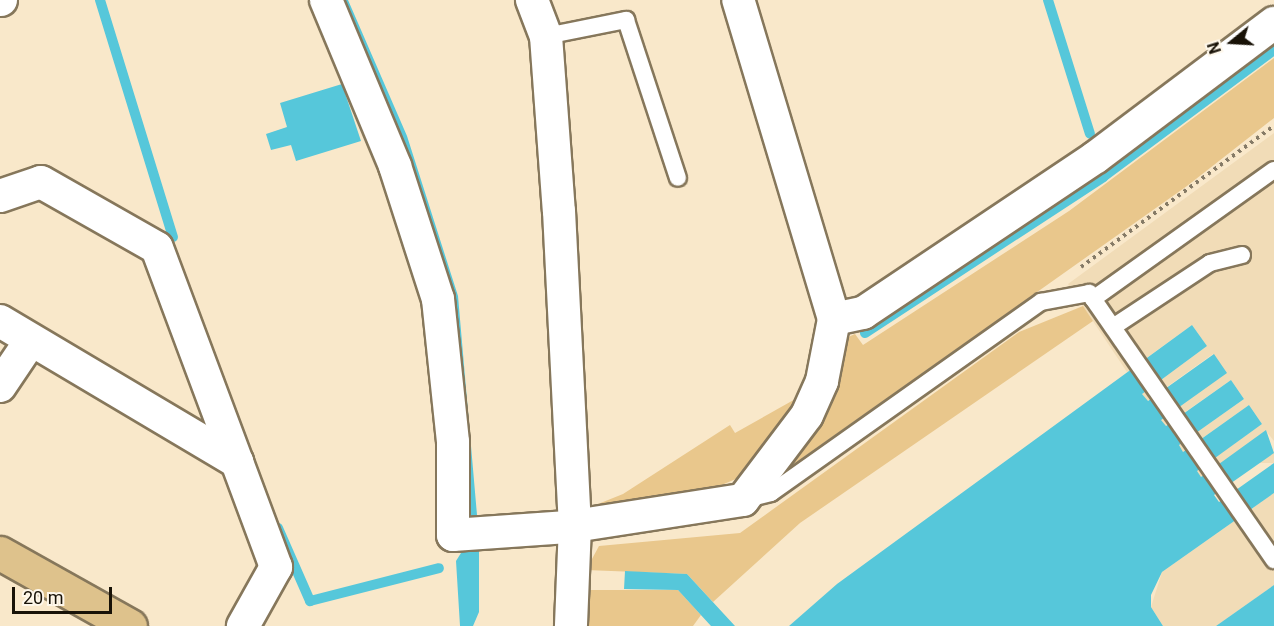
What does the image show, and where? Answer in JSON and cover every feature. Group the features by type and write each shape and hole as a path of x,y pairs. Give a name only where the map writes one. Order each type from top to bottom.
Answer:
{"main road":[{"path":"0,552 130,626"}],"street":[{"path":"326,0 395,166 438,299 453,442 453,535 575,525 743,500 807,415 822,381 834,319 738,0"},
{"path":"532,0 546,36 575,525 571,626"},
{"path":"834,319 863,313 1077,170 1274,23"},
{"path":"0,196 41,182 157,248 276,567 243,626"},
{"path":"0,321 237,462"},
{"path":"0,386 31,340"}],"lane":[{"path":"546,36 626,20 678,178"},
{"path":"1094,299 1269,173 1274,191"},
{"path":"1113,327 1210,263 1242,255"},
{"path":"743,500 771,494 1041,302 1089,293 1244,517 1269,542 1274,560"}],"path":[{"path":"1041,302 1060,282 1274,126"}],"shaded area":[{"path":"1274,58 1274,118 1187,186 774,478 846,338 855,334 863,345 1069,211"},
{"path":"1274,133 1274,441 1266,431 1201,477 1196,471 1262,424 1249,405 1183,452 1179,445 1244,399 1231,380 1165,426 1160,420 1226,373 1213,354 1147,401 1142,394 1207,346 1192,325 1127,372 1068,284"},
{"path":"1083,306 1093,321 800,523 713,602 687,574 586,570 599,546 740,533 1019,332"},
{"path":"806,393 750,473 705,492 588,508 623,494 730,425 735,433"},
{"path":"1201,453 1274,453 1274,463 1201,463"},
{"path":"1274,493 1274,585 1216,626 1163,626 1151,607 1162,572"},
{"path":"584,590 678,590 701,615 693,626 585,626"}],"water":[{"path":"335,0 348,0 407,136 458,296 479,538 479,612 473,626 460,626 456,561 466,545 444,294"},
{"path":"342,84 361,141 296,161 291,145 271,150 266,134 287,127 280,103"},
{"path":"1192,325 1207,346 1142,394 1148,401 1214,354 1227,373 1161,420 1166,426 1231,380 1244,399 1179,445 1183,452 1249,405 1262,424 1197,471 1201,477 1266,430 1274,453 1214,495 1219,502 1274,463 1274,493 1162,572 1151,595 1151,607 1163,626 789,626 837,584"},
{"path":"625,571 687,574 735,626 711,626 678,590 624,589"},
{"path":"1274,585 1274,626 1216,626"}],"waterway":[{"path":"100,0 173,237"},
{"path":"1048,0 1090,134"},
{"path":"865,333 1103,177 1274,50"},
{"path":"278,528 310,601 439,568"}]}
